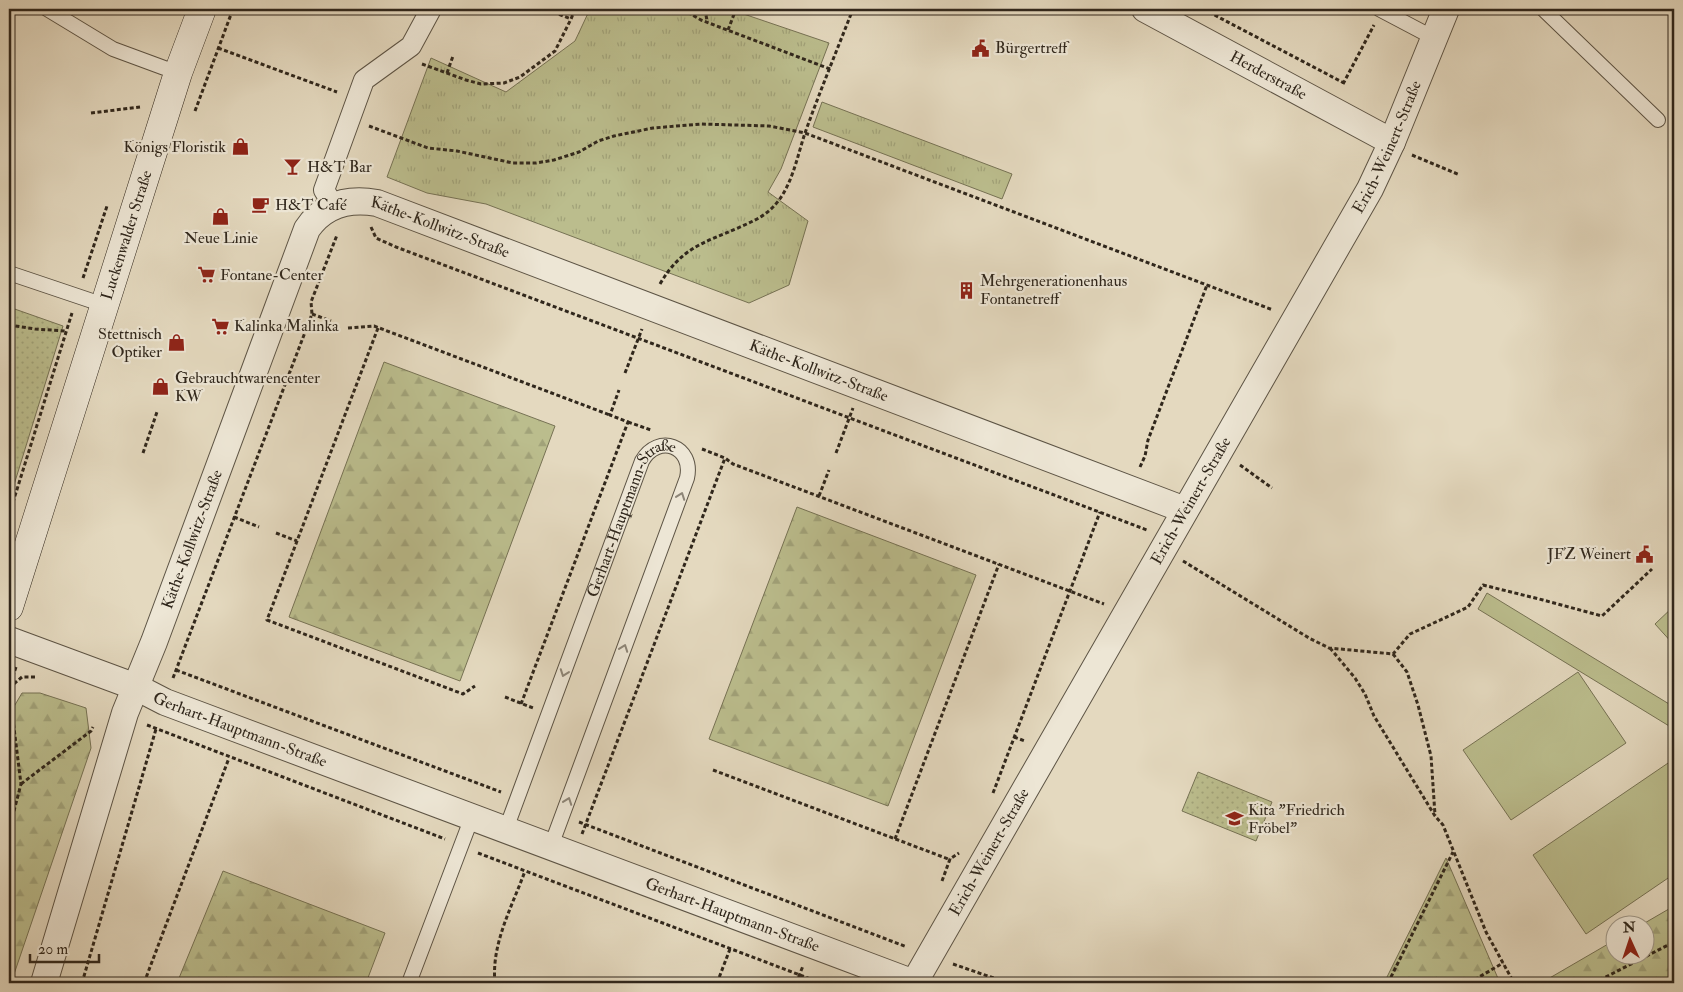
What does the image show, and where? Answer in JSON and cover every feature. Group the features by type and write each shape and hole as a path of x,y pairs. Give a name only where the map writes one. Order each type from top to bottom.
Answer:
{"main road":[{"name":"Luckenwalder Straße","path":"9,606 168,104 166,69 202,9"}],"street":[{"path":"333,206 324,190 364,80 411,46 431,9"},
{"name":"Herderstraße","path":"1145,9 1392,142"},
{"name":"Erich-Weinert-Straße","path":"914,983 930,956 972,860 1127,612 1370,189 1392,142 1446,9"},
{"name":"Käthe-Kollwitz-Straße","path":"44,983 125,713 154,642 307,229 318,215 333,206 354,200 377,203 1186,510"},
{"name":"Gerhart-Hauptmann-Straße","path":"16,642 136,687 165,702 914,983"}],"lane":[{"path":"47,9 113,49 166,69"},
{"path":"1543,9 1658,120"},
{"path":"1380,10 1434,38"},
{"path":"9,273 104,305"},
{"name":"Gerhart-Hauptmann-Straße","path":"506,829 642,461 646,454 658,446 673,447 685,456 689,470 687,478 562,851"},
{"path":"409,983 472,817"}],"path":[{"path":"399,55 466,80 482,84 495,84 513,80 555,51 574,9"},
{"path":"682,9 707,22 830,69"},
{"path":"705,9 707,22"},
{"path":"728,30 736,9"},
{"path":"625,373 658,288 666,274 688,251 701,242 762,217 774,206 783,193 853,9"},
{"path":"1203,9 1344,83"},
{"path":"1330,109 1380,10"},
{"path":"553,12 571,19"},
{"path":"218,48 357,100"},
{"path":"447,73 453,56"},
{"path":"139,108 166,69"},
{"path":"91,113 168,104"},
{"path":"350,119 428,148 456,151 513,163 554,160 579,152 598,141 653,128 701,124 769,126 806,133 1296,318"},
{"path":"1417,157 1460,175"},
{"path":"9,514 108,202"},
{"path":"82,983 176,670 312,314 311,302 342,221 333,206"},
{"path":"370,225 376,238 396,247 1120,520 1166,544 1309,638 1329,648 1393,654 1407,672 1418,705 1431,756 1435,816"},
{"path":"1120,520 1145,456 1148,440 1207,285"},
{"path":"312,314 331,321"},
{"path":"9,325 66,331"},
{"path":"348,328 374,326 655,432"},
{"path":"378,328 267,620 463,694 475,686"},
{"path":"836,453 861,387"},
{"path":"610,415 619,390"},
{"path":"143,453 157,412"},
{"path":"522,704 628,422"},
{"path":"698,448 725,458 733,464 1127,612"},
{"path":"1220,450 1272,488"},
{"path":"562,851 586,825 725,458"},
{"path":"819,496 829,470"},
{"path":"990,800 1100,512"},
{"path":"234,517 259,527"},
{"path":"276,533 297,541"},
{"path":"895,838 999,564"},
{"path":"1393,654 1410,634 1468,607 1483,586 1602,616 1652,569"},
{"path":"9,830 22,784 9,688 16,642"},
{"path":"1329,648 1355,678 1374,716 1443,826 1486,932 1514,983"},
{"path":"176,670 503,793"},
{"path":"505,697 535,709"},
{"path":"22,784 91,731 95,724"},
{"path":"144,983 229,758"},
{"path":"713,770 950,859 972,860"},
{"path":"586,825 930,956 1000,982 1008,983"},
{"path":"1388,983 1453,851"},
{"path":"950,859 972,860"},
{"path":"495,983 494,959 498,944 525,871"},
{"path":"1594,983 1674,942"},
{"path":"717,983 730,949"},
{"path":"1469,983 1503,963"}],"green space":[{"path":"590,9 729,9 829,43 781,169 768,192 808,221 789,285 749,303 486,204 427,193 387,177 431,58 506,92 575,41"},
{"path":"822,102 1012,174 1002,199 813,127"},
{"path":"9,307 63,326 9,501"},
{"path":"384,362 555,426 460,681 289,617"},
{"path":"797,507 976,575 888,806 709,739"},
{"path":"1487,593 1674,707 1674,729 1478,609"},
{"path":"1674,606 1674,645 1655,624"},
{"path":"1578,672 1626,743 1511,820 1463,750"},
{"path":"22,693 40,693 86,708 91,748 11,983 9,983 9,715"},
{"path":"1674,759 1674,874 1615,914 1606,914 1606,920 1586,934 1533,855"},
{"path":"1198,772 1272,802 1256,841 1182,811"},
{"path":"1446,858 1500,983 1384,983"},
{"path":"223,871 385,933 366,983 177,983"},
{"path":"1674,906 1674,983 1541,983 1606,945 1606,964 1656,964 1656,916"}],"place":[{"name":"Bürgertreff","path":"981,48"},
{"name":"Königs Floristik","path":"240,147"},
{"name":"H&T Bar","path":"293,167"},
{"name":"H&T Café","path":"261,205"},
{"name":"Neue Linie","path":"221,216"},
{"name":"Fontane-Center","path":"206,275"},
{"name":"Mehrgenerationenhaus Fontanetreff","path":"966,290"},
{"name":"Kalinka Malinka","path":"220,326"},
{"name":"Stettnisch Optiker","path":"176,343"},
{"name":"Gebrauchtwarencenter KW","path":"161,387"},
{"name":"JFZ Weinert","path":"1645,554"},
{"name":"Kita \"Friedrich Fröbel\"","path":"1234,819"}]}
